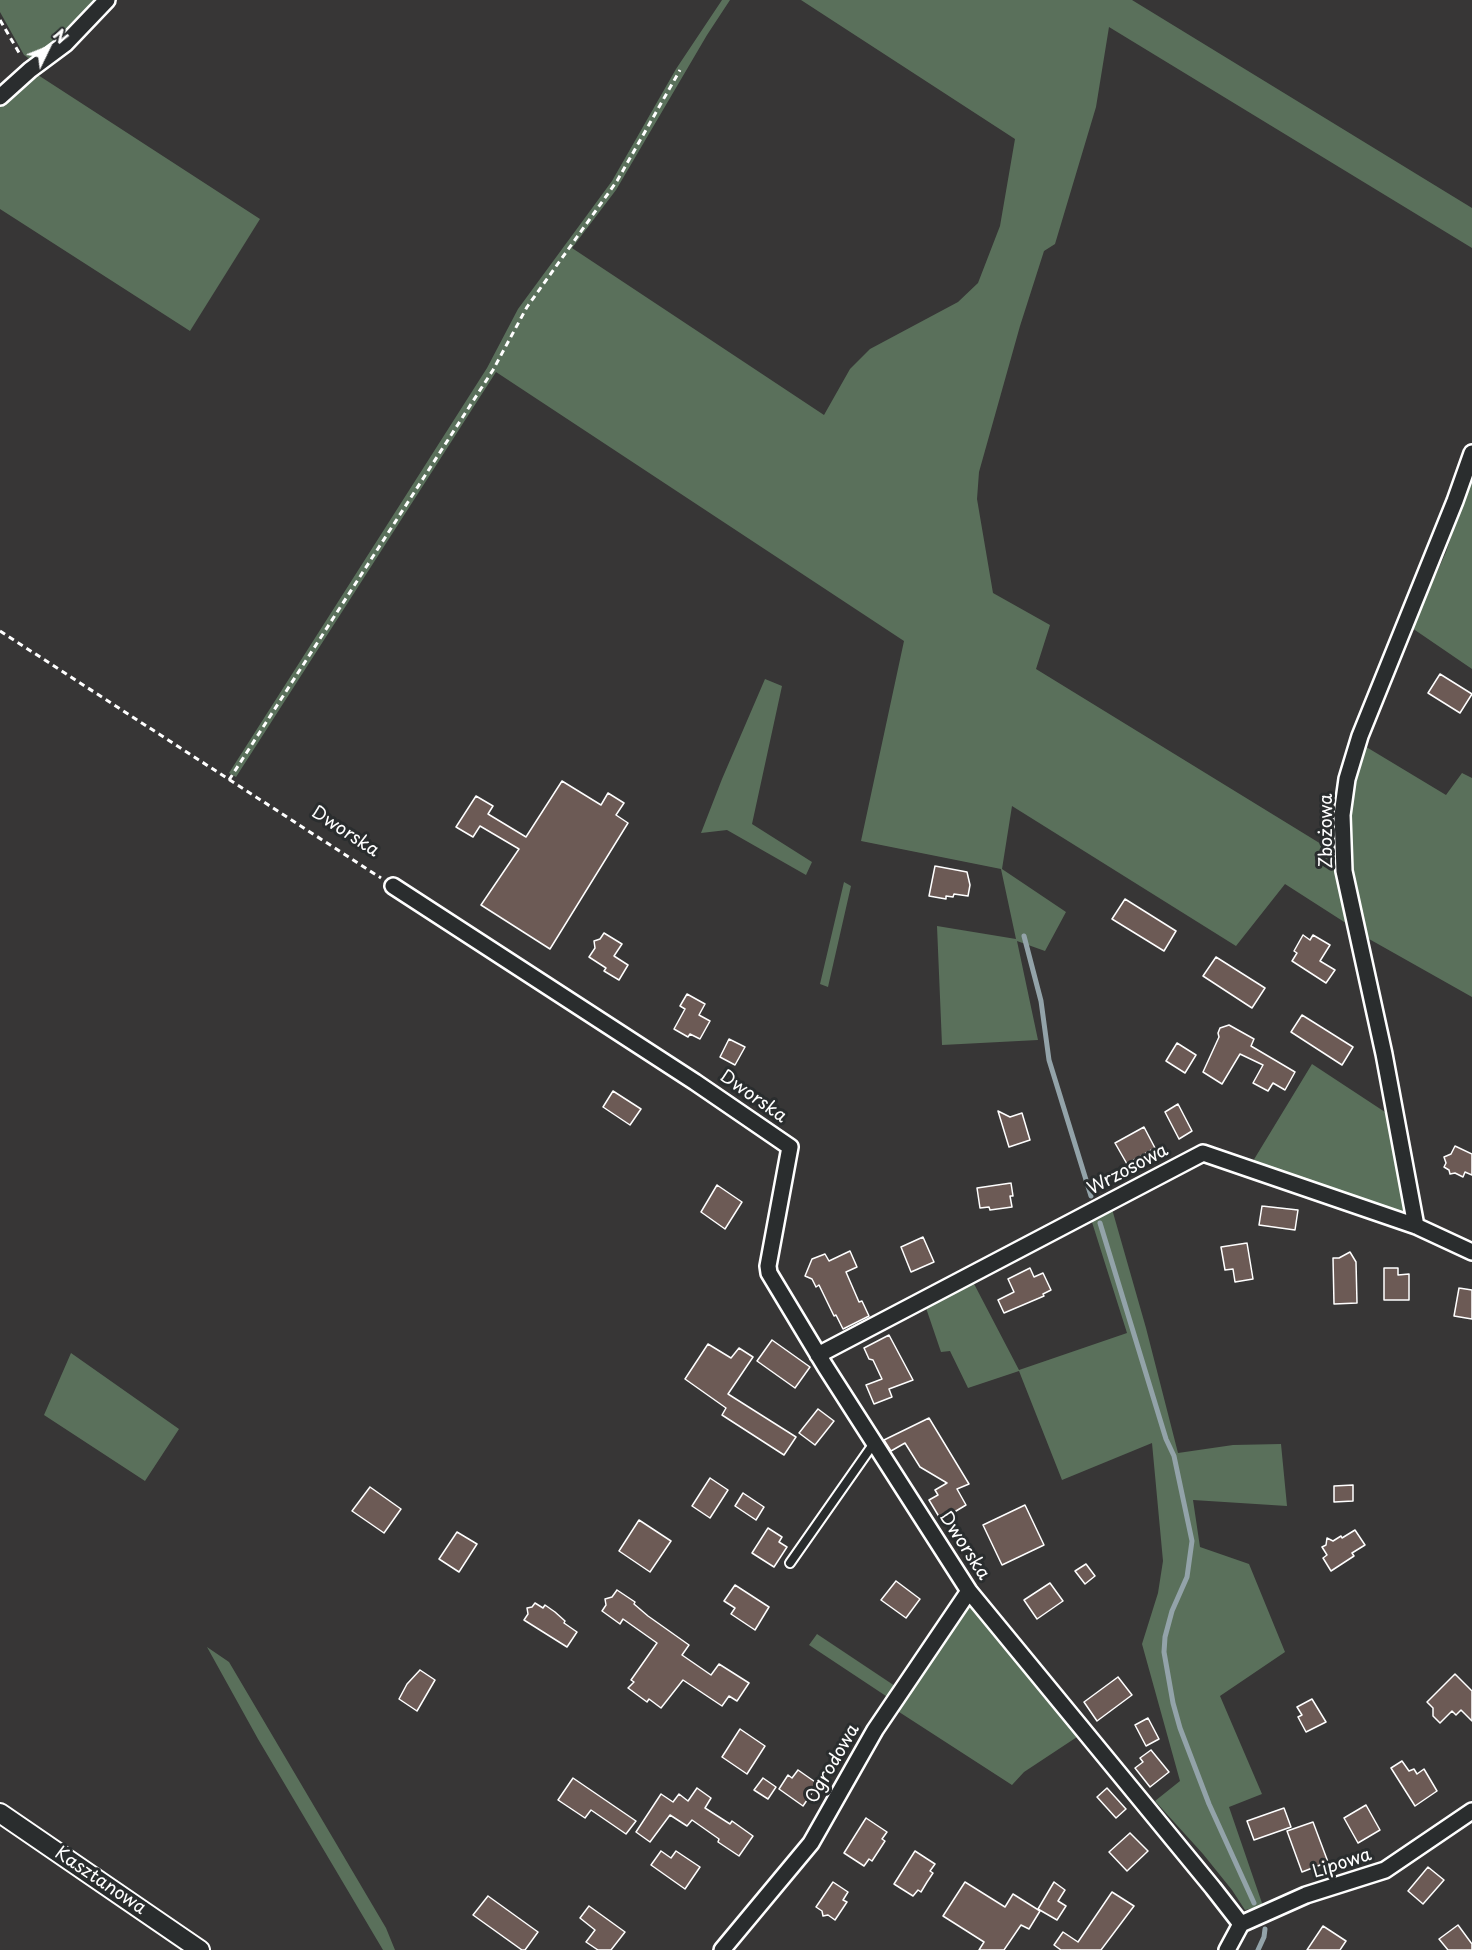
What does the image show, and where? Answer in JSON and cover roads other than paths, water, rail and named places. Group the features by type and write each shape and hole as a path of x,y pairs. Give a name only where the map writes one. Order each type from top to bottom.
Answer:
{"street":[{"path":"0,97 30,70 65,44 107,0"},
{"name":"Zbożowa","path":"1416,1226 1384,1054 1344,871 1342,815 1347,779 1360,736 1443,532 1472,453"},
{"name":"Dworska","path":"393,886 664,1061 790,1146 768,1266 769,1273 818,1355 969,1591 1241,1924"},
{"name":"Wrzosowa","path":"818,1355 1203,1153 1416,1226 1472,1252"},
{"name":"Ogrodowa","path":"722,1950 811,1843 875,1730 969,1591"},
{"name":"Lipowa","path":"1241,1924 1306,1895 1386,1870 1472,1811"},
{"name":"Kasztanowa","path":"0,1812 200,1950"},
{"path":"1227,1950 1241,1924"}],"lane":[{"path":"790,1563 874,1443"}],"waterway":[{"path":"1024,936 1041,1001 1049,1060 1091,1196"},
{"path":"1100,1223 1166,1439 1174,1456 1192,1541 1187,1577 1172,1611 1165,1637 1164,1652 1173,1703 1209,1804 1254,1903"},
{"path":"1258,1950 1265,1929"}]}
